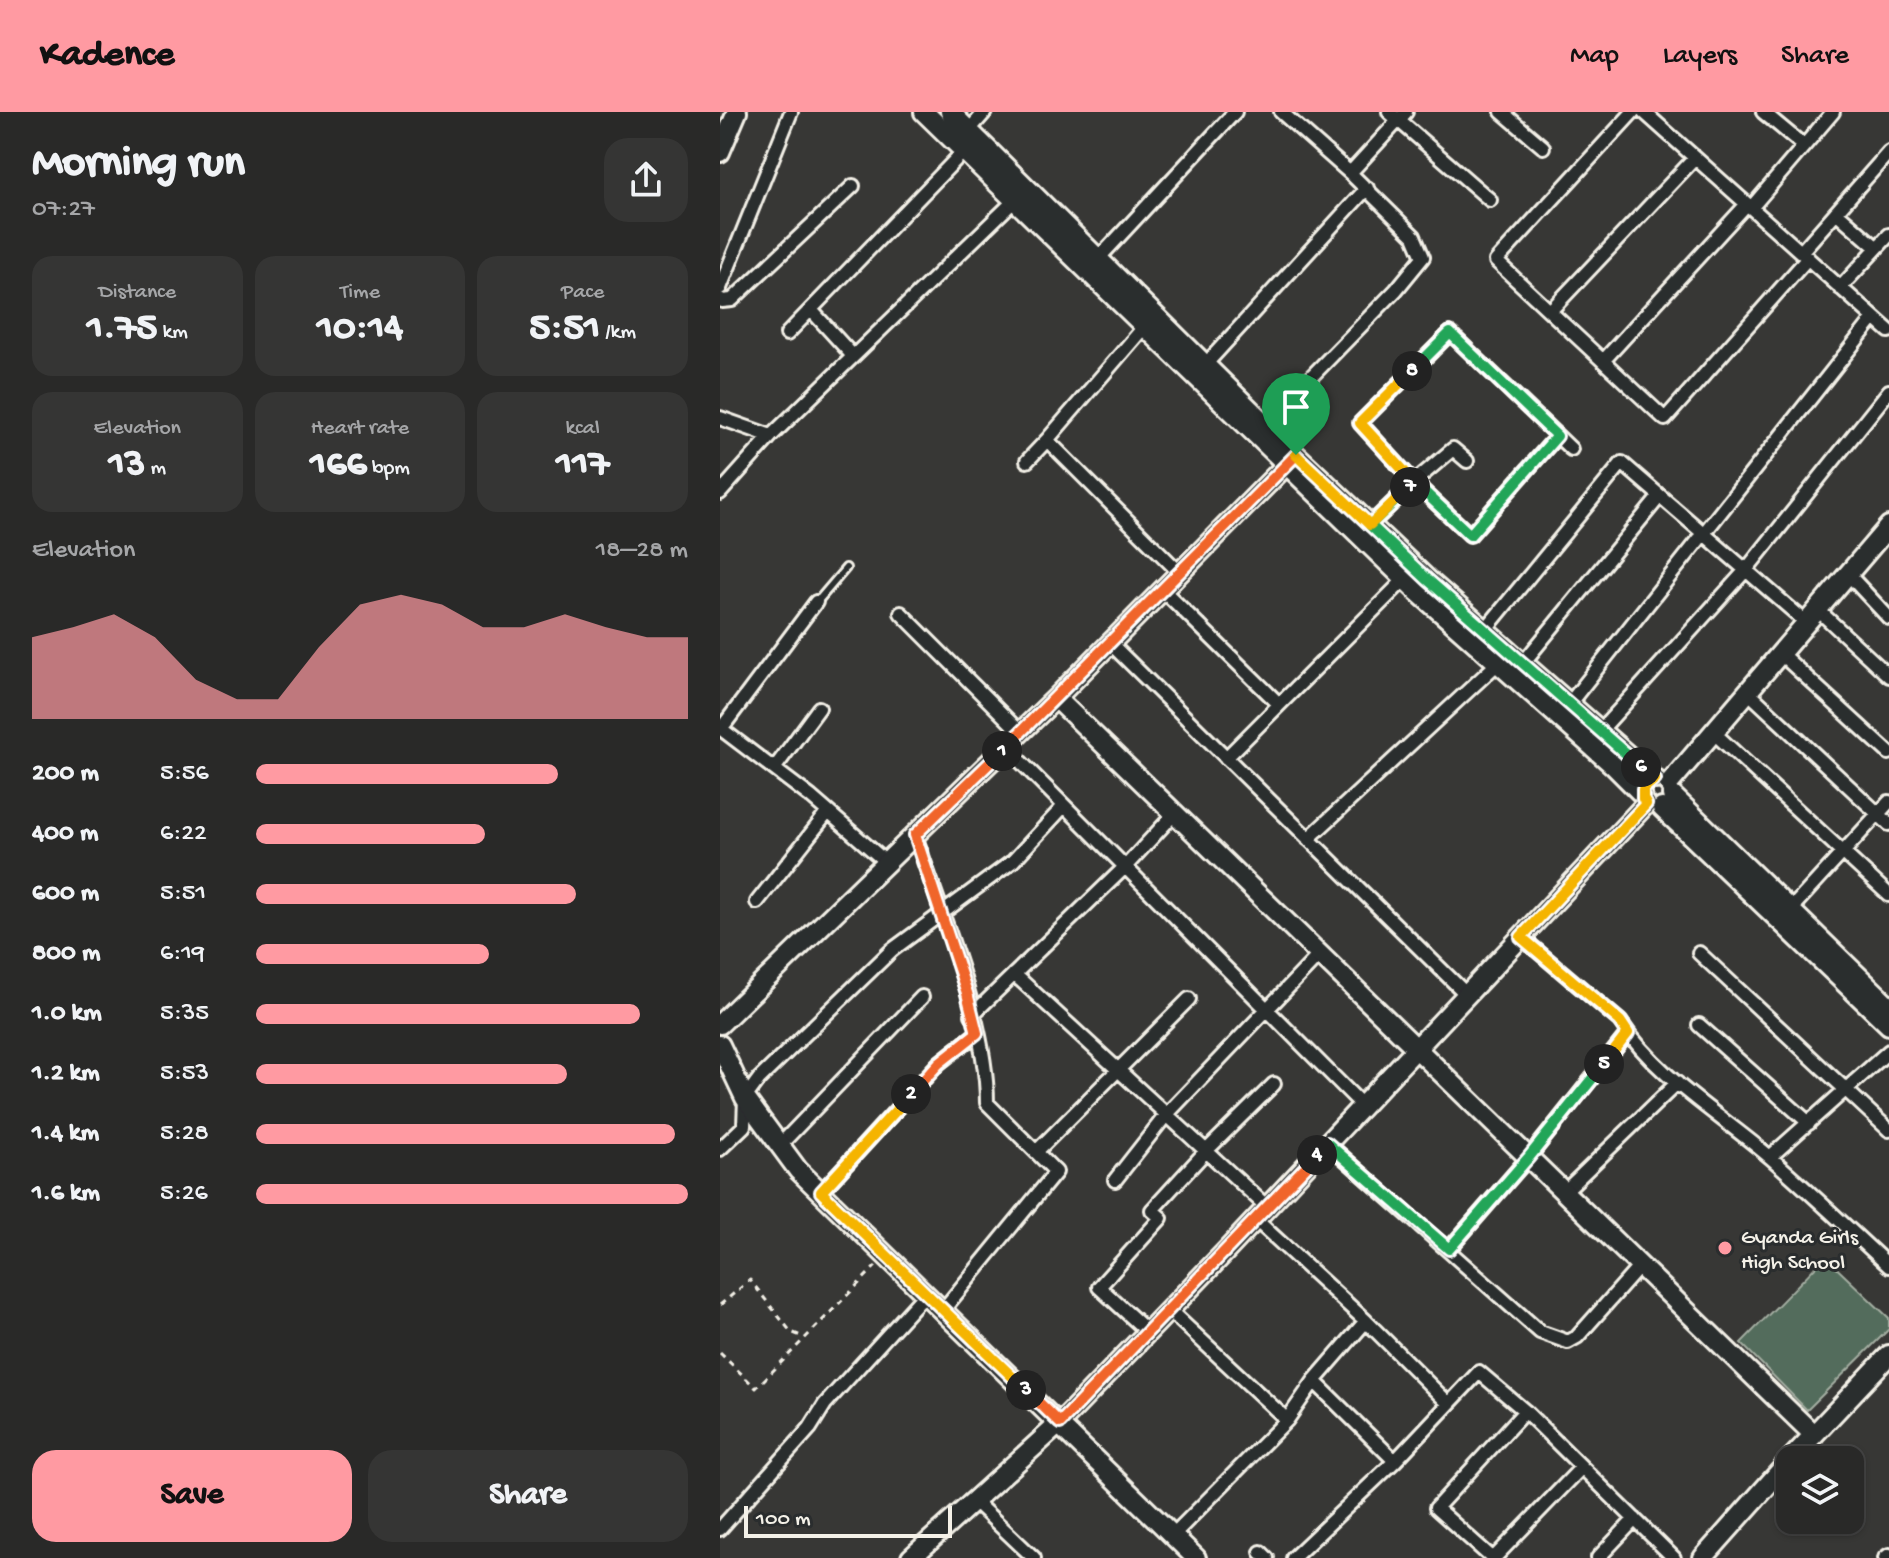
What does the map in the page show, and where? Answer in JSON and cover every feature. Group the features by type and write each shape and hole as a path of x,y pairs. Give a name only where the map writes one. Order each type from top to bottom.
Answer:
{"street":[{"path":"720,152 737,112"},
{"path":"720,288 791,112"},
{"path":"924,112 1098,259 1265,424 1291,460 1405,579 1498,663 1658,794 1790,910 1889,1006"},
{"path":"950,112 963,142 1144,327 1600,731 1658,794 1889,1025"},
{"path":"787,334 812,311 963,142 985,112"},
{"path":"1098,259 1235,112"},
{"path":"1265,424 1396,290 1423,257 1414,236 1367,188 1281,112"},
{"path":"1502,112 1543,147"},
{"path":"1633,112 1496,261 1665,419 1889,152"},
{"path":"1644,112 1881,324"},
{"path":"1763,112 1804,146"},
{"path":"1603,361 1833,112"},
{"path":"1350,173 1398,115 1490,200"},
{"path":"1550,311 1695,158"},
{"path":"720,299 732,300 853,186"},
{"path":"1205,365 1367,188"},
{"path":"720,493 771,436 1016,199"},
{"path":"1836,212 1877,248"},
{"path":"1840,288 1889,235"},
{"path":"812,311 853,356"},
{"path":"1569,704 1702,532 1889,312"},
{"path":"1027,461 1144,327"},
{"path":"1557,436 1470,535 1414,482 1360,423 1450,333 1571,449"},
{"path":"1600,731 1746,570 1889,391"},
{"path":"720,418 771,436"},
{"path":"1047,440 1180,573"},
{"path":"1370,525 1453,449 1467,461"},
{"path":"720,1024 1021,733 1291,460"},
{"path":"1485,630 1622,463 1746,570 1813,616 1889,676"},
{"path":"1523,663 1660,496"},
{"path":"911,1558 1060,1423 1262,1213 1658,794 1889,526"},
{"path":"1848,574 1889,618"},
{"path":"1226,758 1405,579"},
{"path":"1163,590 1279,704"},
{"path":"816,602 721,728 887,863"},
{"path":"901,613 1021,733"},
{"path":"1110,643 1467,995"},
{"path":"1781,654 1889,753"},
{"path":"1308,839 1498,663"},
{"path":"1748,692 1889,824"},
{"path":"1056,698 1814,1435"},
{"path":"774,769 819,708"},
{"path":"1713,732 1889,895"},
{"path":"1006,747 1363,1106"},
{"path":"1790,910 1889,802"},
{"path":"720,1149 744,1126 745,1098 759,1079 892,950 1013,861 1064,806"},
{"path":"757,902 828,812"},
{"path":"972,1015 1125,867 1175,813"},
{"path":"915,835 977,1033 987,1074 987,1103 1056,1172 943,1310"},
{"path":"1521,937 1620,1021 1677,1083 1770,1157 1889,1266"},
{"path":"1699,953 1889,1130"},
{"path":"1115,1180 1166,1115 1265,1008 1320,954"},
{"path":"1014,974 1206,1151 1262,1213 1448,1403"},
{"path":"780,1145 922,997"},
{"path":"1036,1152 1189,999"},
{"path":"1699,1025 1809,1123"},
{"path":"821,1192 939,1063 977,1033"},
{"path":"1449,1249 1529,1157 1628,1033"},
{"path":"720,1045 745,1098 798,1170 1060,1423 1191,1556"},
{"path":"1770,1157 1889,1051"},
{"path":"1564,1192 1677,1083"},
{"path":"1148,1332 1099,1287 1161,1218 1152,1210 1274,1084"},
{"path":"1327,1143 1540,1332 1568,1342 1577,1337 1640,1266"},
{"path":"720,1529 810,1428 825,1404 926,1293"},
{"path":"1169,1310 1287,1420"},
{"path":"1173,1535 1287,1420 1314,1381 1366,1321"},
{"path":"1803,1446 1889,1355"},
{"path":"1293,1558 1395,1461 1479,1372 1525,1411 1674,1558"},
{"path":"1314,1381 1395,1461"},
{"path":"1525,1411 1436,1508 1493,1558 1582,1467"},
{"path":"1703,1558 1776,1476"},
{"path":"974,1501 1034,1558"},
{"path":"1598,1558 1635,1519"}],"lane":[{"path":"816,602 846,568"}],"path":[{"path":"720,1353 756,1388 887,1255"},
{"path":"720,1305 750,1280 791,1332 801,1336"}],"green space":[{"path":"1825,1257 1889,1318 1889,1329 1807,1410 1741,1343"}],"place":[{"name":"Gyanda Girls High School","path":"1725,1248"}],"route":[{"path":"1296,455 1056,698 915,835 967,993 977,1033 939,1063 821,1192 1060,1423 1327,1143 1449,1249 1529,1157 1628,1033 1620,1021 1521,937 1646,804 1643,789 1655,779 1428,580 1370,525 1414,482 1470,535 1557,436 1450,333 1360,423 1414,482 1392,504 1370,525 1296,455"}]}
